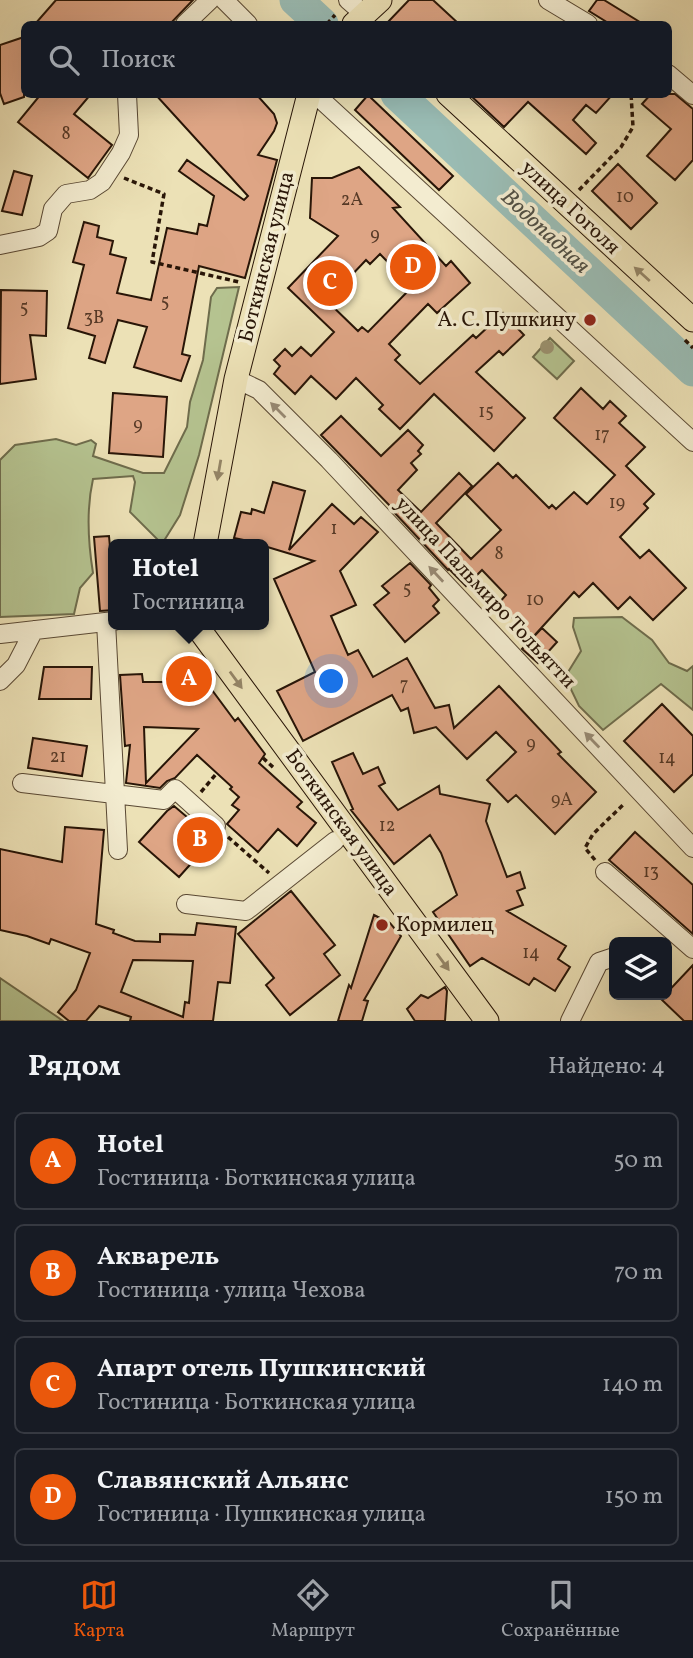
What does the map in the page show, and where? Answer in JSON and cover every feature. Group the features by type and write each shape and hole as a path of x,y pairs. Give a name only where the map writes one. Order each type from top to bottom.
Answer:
{"main road":[{"name":"Боткинская улица","path":"206,539 236,379 308,98"},
{"name":"улица Гоголя","path":"452,98 693,320"},
{"name":"Боткинская улица","path":"200,630 482,1019"}],"street":[{"path":"188,21 210,0"},
{"path":"224,0 245,21"},
{"path":"548,0 583,21"},
{"path":"672,77 693,95"},
{"path":"0,245 39,237 48,231 53,209 66,194 90,190 102,182 129,135 127,98"},
{"path":"319,98 693,442"},
{"name":"улица Пальмиро Тольятти","path":"236,379 259,390 328,460 693,848"},
{"path":"0,634 108,621"},
{"path":"0,681 16,665 34,630"},
{"path":"110,630 118,850"},
{"path":"22,783 164,800 175,789 216,826"},
{"path":"186,904 246,911 334,841"},
{"path":"605,872 668,937"},
{"path":"672,940 693,949"},
{"path":"570,1021 599,961 609,958"}],"path":[{"path":"565,204 621,147 633,127 631,98"},
{"path":"109,173 164,194 152,262 251,285"},
{"path":"605,872 585,848 593,834 639,789"},
{"path":"216,826 280,883"}],"green space":[{"path":"239,287 199,455 180,515 165,539 157,539 130,512 135,482 133,476 93,479 89,526 93,573 80,588 74,614 0,617 0,460 15,445 56,439 76,445 91,440 96,444 93,456 143,473 164,473 187,427 190,402 203,360 211,297 217,288"},
{"path":"550,338 574,361 557,379 533,357"},
{"path":"622,617 652,640 669,663 687,671 693,666 693,710 661,684 603,730 579,706 565,677 581,651 573,627 574,618"},
{"path":"0,978 56,1016 63,1021 0,1021"}],"building":[{"path":"56,0 193,0 173,21 38,21"},
{"path":"409,0 433,0 456,21 389,21"},
{"path":"597,0 604,0 638,21 605,21 589,11"},
{"path":"21,38 21,98 4,104 0,93 0,45"},
{"path":"672,94 675,94 693,109 693,160 675,180 647,156 671,129 642,104 647,98 672,98"},
{"path":"38,98 88,98 74,114 112,145 88,178 18,122"},
{"path":"159,98 260,98 274,114 277,123 258,155 277,160 245,278 199,266 182,354 190,356 181,381 134,367 147,327 118,320 105,363 89,358 95,336 68,328 84,265 73,262 84,222 99,226 97,237 113,241 110,254 126,258 117,293 151,300 167,228 197,234 199,224 207,226 214,196 179,171 187,160 244,200 248,196"},
{"path":"365,98 371,98 453,176 439,190 355,110"},
{"path":"473,98 609,98 596,113 586,105 573,120 596,143 586,154 528,102 504,127"},
{"path":"618,164 657,203 631,229 592,191"},
{"path":"359,167 400,207 393,208 446,266 451,261 470,283 437,313 428,304 389,344 400,355 395,360 420,384 473,335 476,338 503,313 524,335 503,355 499,351 476,372 525,418 494,451 434,394 400,429 379,409 383,405 356,378 336,399 311,376 295,394 274,374 280,366 274,360 285,349 292,356 301,347 311,356 334,332 288,288 338,236 310,218 312,178 332,178","holes":["380,254 412,287 368,332 362,327 358,331 327,301 366,260 370,264"]},
{"path":"14,171 32,176 22,215 2,211"},
{"path":"1,290 47,291 46,336 30,335 36,379 0,384"},
{"path":"581,388 603,409 610,401 626,416 619,423 645,447 626,466 654,494 644,504 648,508 620,537 640,558 649,550 686,588 653,620 630,597 618,609 593,583 579,597 574,592 533,637 498,604 506,595 482,570 466,586 321,435 341,416 381,456 408,430 423,445 418,451 421,454 411,463 417,470 398,490 421,512 459,473 472,486 436,523 471,559 501,530 466,494 498,463 513,478 516,475 549,508 552,505 556,509 574,492 587,504 615,475 554,418"},
{"path":"113,393 167,397 163,457 109,453"},
{"path":"273,482 305,491 289,550 332,504 354,524 361,517 378,532 340,571 356,605 331,616 348,655 358,650 373,677 407,658 435,708 449,705 454,728 499,686 561,752 558,754 596,792 555,834 516,795 508,802 487,780 516,752 496,732 467,759 436,727 414,733 408,708 401,711 392,695 303,741 277,691 315,672 274,579 314,561 269,548 269,539 234,538 241,512 251,514 252,509 264,513"},
{"path":"109,536 108,610 100,611 94,537"},
{"path":"410,563 431,585 429,588 439,600 433,606 439,613 405,642 374,605 389,593 382,586"},
{"path":"542,628 557,642 538,663 522,649"},
{"path":"44,667 92,667 91,699 39,699"},
{"path":"142,674 143,682 206,682 235,721 238,718 265,754 259,763 302,802 297,807 316,823 297,846 278,829 258,852 227,824 239,810 232,805 239,797 230,789 232,787 197,755 175,778 160,788 126,783 130,745 125,746 120,675","holes":["144,727 198,729 146,783"]},
{"path":"662,704 693,736 693,774 674,792 624,741"},
{"path":"33,738 87,746 82,776 28,768"},
{"path":"353,753 363,774 378,767 385,783 379,786 398,810 439,786 440,794 490,804 486,821 507,877 520,872 525,888 517,891 523,905 507,911 566,946 558,959 570,967 555,991 534,978 529,985 482,958 470,966 433,912 457,895 441,853 430,835 394,864 351,810 353,809 332,762"},
{"path":"174,806 213,839 179,877 139,842"},
{"path":"65,827 104,830 96,924 114,930 113,933 135,941 160,942 160,934 195,935 197,923 236,927 230,983 218,982 213,1021 130,1021 131,1017 99,1006 86,1021 69,1021 58,1012 76,990 90,953 51,939 49,944 0,930 0,849 62,862","holes":["133,960 193,961 189,1003 185,1002 183,1017 121,992"]},
{"path":"635,832 693,885 693,934 609,860"},
{"path":"291,891 335,945 324,954 340,975 290,1015 266,985 274,978 238,934"},
{"path":"374,915 390,923 401,936 364,1000 368,1001 362,1021 338,1021 349,985 351,988"},
{"path":"693,965 693,1021 684,1021 662,1000 672,1000 672,987"},
{"path":"445,987 445,1021 415,1021 407,1009 421,995 428,998"}],"waterway":[{"name":"Водопадная","path":"296,0 319,21"},
{"name":"Водопадная","path":"401,98 693,370"}],"place":[{"name":"Славянский Альянс","path":"413,267"},
{"name":"Апарт отель Пушкинский","path":"330,283"},
{"name":"А. С. Пушкину","path":"590,320"},
{"name":"Hotel","path":"189,679"},
{"name":"Акварель","path":"200,840"},
{"name":"Кормилец","path":"382,925"}]}
